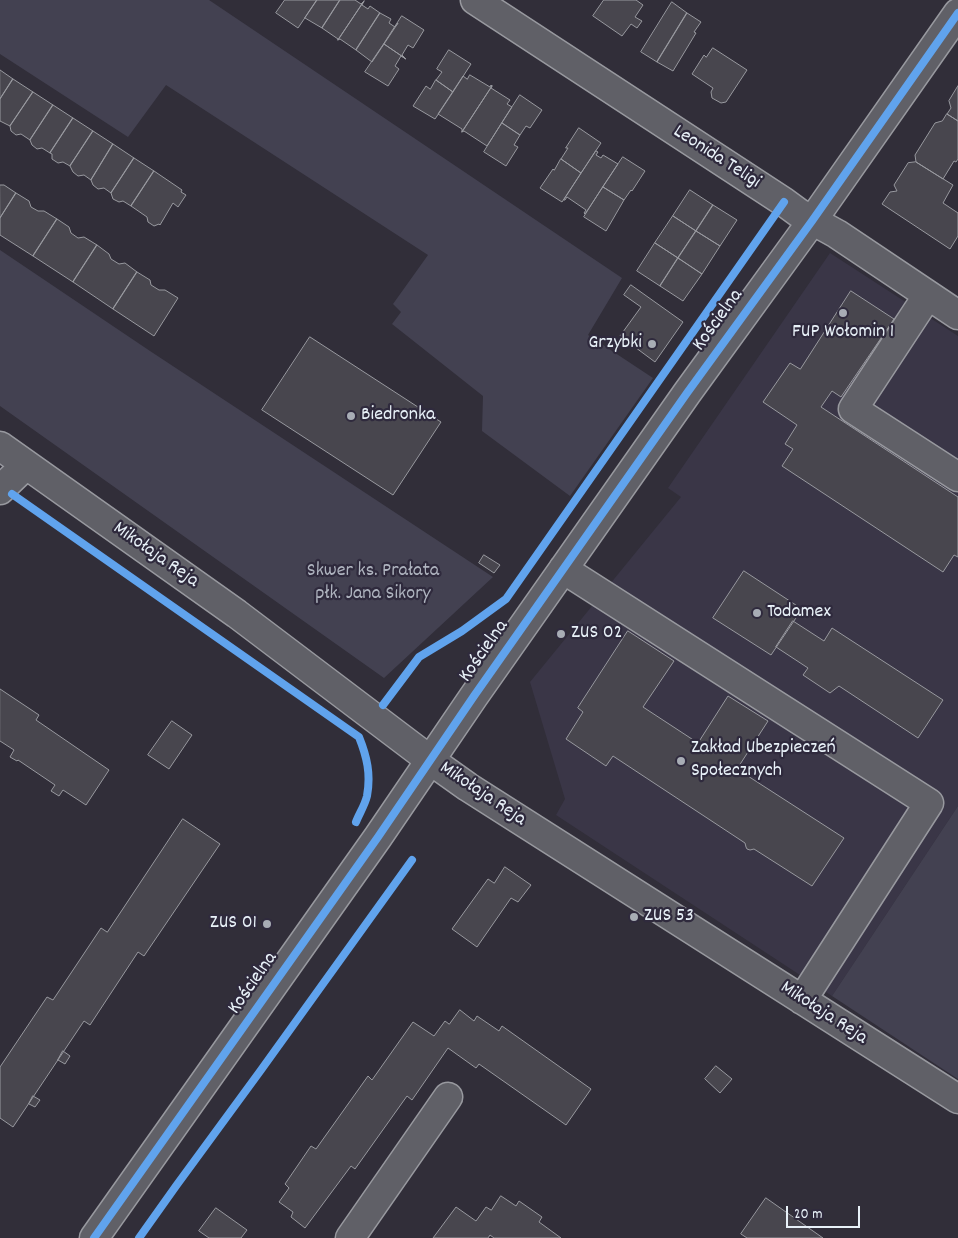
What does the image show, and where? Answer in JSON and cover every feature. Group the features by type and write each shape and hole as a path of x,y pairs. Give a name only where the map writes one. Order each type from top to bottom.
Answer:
{"street":[{"name":"Leonida Teligi","path":"475,0 784,202 799,214 837,234 958,315"},
{"name":"Kościelna","path":"94,1238 378,837 687,393 812,221 958,13"},
{"path":"928,295 853,409 958,477"},
{"name":"Mikołaja Reja","path":"0,446 237,614 430,760 510,814 958,1099"},
{"path":"0,490 26,464"},
{"path":"564,569 929,803 802,1000"},
{"path":"350,1238 448,1097"}],"shaded area":[{"path":"830,253 958,336 958,806 832,996 556,815 565,799 530,682 681,497 668,488"}],"green space":[{"path":"0,0 209,0 622,278 588,335 653,378 570,496 482,431 483,396 392,324 401,312 393,304 428,255 166,85 128,137 0,54"},
{"name":"Skwer ks. Prałata płk. Jana Sikory","path":"0,250 493,577 384,678 0,406"},
{"path":"958,806 958,1079 832,996"}],"building":[{"path":"285,0 317,0 298,28 276,13"},
{"path":"317,0 340,0 322,28 305,18"},
{"path":"340,0 355,0 361,4 364,1 338,40 322,28"},
{"path":"604,0 636,0 643,5 635,17 642,21 637,28 631,24 622,36 593,16"},
{"path":"364,1 362,5 368,9 370,6 380,13 356,50 340,39 338,40"},
{"path":"672,2 687,13 657,62 641,52"},
{"path":"380,13 391,19 389,23 395,27 398,23 372,62 356,50"},
{"path":"687,13 701,22 673,71 657,62"},
{"path":"402,16 424,30 413,48 408,45 402,55 406,59 384,44"},
{"path":"384,44 406,59 401,56 395,66 399,69 388,86 365,72"},
{"path":"713,48 747,70 726,102 721,103 712,98 711,92 713,88 692,74 704,55 706,57"},
{"path":"449,50 471,64 453,92 436,80 442,72 437,69"},
{"path":"0,70 13,79 0,99"},
{"path":"470,75 490,87 492,86 462,132 462,129 438,114 463,76 467,79"},
{"path":"13,79 33,92 10,126 0,121 0,99"},
{"path":"436,80 453,92 435,119 413,106 426,86 430,89"},
{"path":"492,86 491,88 510,100 507,104 512,107 487,146 464,131 462,132"},
{"path":"958,86 958,121 947,114 951,108 949,101"},
{"path":"33,92 53,105 30,140 21,134 16,135 11,131 10,126"},
{"path":"520,95 542,110 530,128 526,126 520,135 502,123"},
{"path":"53,105 73,118 50,153 42,148 37,149 30,140"},
{"path":"947,114 958,121 958,159 956,162 954,161 943,179 916,162 915,155 935,123 942,121"},
{"path":"73,118 93,131 70,166 63,162 58,163 52,159 52,154 50,153"},
{"path":"502,123 520,135 514,145 518,147 506,166 484,152"},
{"path":"579,128 601,143 581,173 561,159"},
{"path":"93,131 113,144 91,180 84,175 78,176 70,166"},
{"path":"113,144 134,158 111,193 104,188 98,189 91,180"},
{"path":"596,151 598,152 596,155 601,158 603,155 618,164 585,214 586,210 567,197 564,200"},
{"path":"623,157 645,171 624,200 603,187"},
{"path":"134,158 154,171 131,206 123,201 119,202 113,199 111,193"},
{"path":"561,159 581,173 562,202 540,188"},
{"path":"916,162 953,185 943,203 958,213 958,236 950,249 882,204 890,192 897,191 894,185 908,163"},
{"path":"154,171 182,190 181,192 186,195 178,207 173,203 160,225 154,226 148,222 147,217 131,206"},
{"path":"0,185 4,185 16,193 0,218"},
{"path":"603,187 624,200 606,231 584,217"},
{"path":"690,190 713,205 696,231 673,216"},
{"path":"16,193 29,201 31,207 38,211 44,211 57,219 33,256 0,235 0,218"},
{"path":"713,205 737,220 720,246 696,231"},
{"path":"673,216 696,231 678,258 655,243"},
{"path":"57,219 69,227 71,233 78,238 84,237 97,245 73,282 33,256"},
{"path":"696,231 720,246 702,274 678,258"},
{"path":"655,243 678,258 660,286 637,271"},
{"path":"97,245 109,254 111,259 119,264 125,263 137,272 113,309 73,282"},
{"path":"678,258 702,274 683,301 660,286"},
{"path":"137,272 150,280 151,285 159,290 165,290 178,298 154,336 113,309"},
{"path":"631,285 683,322 655,362 620,336 641,307 624,295"},
{"path":"851,291 894,319 841,397 832,391 821,407 958,497 958,557 954,555 943,572 782,466 793,449 785,444 797,425 763,402 790,363 800,369"},
{"name":"Biedronka","path":"310,337 441,422 393,495 262,410"},
{"path":"484,555 500,565 494,573 479,563"},
{"name":"Todamex","path":"744,571 802,609 771,655 713,618"},
{"path":"793,621 824,641 832,628 943,700 918,738 839,686 830,693 803,675 808,668 776,647"},
{"name":"Zakład Ubezpieczeń Społecznych","path":"628,631 674,661 643,707 698,743 728,696 768,721 737,769 844,838 812,886 754,849 747,849 745,843 613,756 606,766 566,739 583,712 578,708"},
{"path":"0,689 39,715 36,720 109,770 86,805 63,790 59,796 51,791 55,785 18,760 10,757 14,750 0,741"},
{"path":"172,721 192,735 169,769 148,755"},
{"path":"183,819 220,844 144,956 138,952 90,1025 84,1021 13,1127 0,1118 0,1067 47,997 53,1000 101,928 107,932"},
{"path":"505,867 531,885 518,902 511,898 477,947 452,929 488,879 494,883"},
{"path":"460,1010 474,1021 477,1016 499,1031 502,1026 591,1089 566,1125 479,1064 476,1068 448,1048 412,1100 407,1096 355,1169 351,1166 305,1228 291,1217 293,1212 279,1202 289,1188 285,1184 311,1146 316,1149 368,1076 372,1080 413,1022 434,1036 445,1021 449,1024"},
{"path":"63,1051 70,1056 65,1064 58,1060"},
{"path":"716,1066 732,1079 720,1093 705,1079"},
{"path":"33,1096 40,1100 35,1107 29,1104"},
{"path":"501,1196 516,1206 519,1201 542,1217 539,1222 561,1238 494,1238 490,1235 488,1238 433,1238 456,1207 476,1221 486,1207 491,1210"},
{"path":"766,1198 823,1238 747,1238 741,1234"},
{"path":"216,1208 247,1230 241,1238 209,1238 199,1231"}],"cycle path":[{"path":"94,1238 378,837 474,696 687,393 812,221 958,13"},
{"path":"383,705 419,657 462,631 506,599 784,202"},
{"path":"12,494 359,737 366,759 369,780 366,799 356,822"},
{"path":"139,1238 412,860"}],"place":[{"name":"FUP Wołomin 1","path":"843,313"},
{"name":"Grzybki","path":"652,344"},
{"name":"Biedronka","path":"351,416"},
{"name":"Todamex","path":"757,613"},
{"name":"ZUS 02","path":"561,634"},
{"name":"Zakład Ubezpieczeń Społecznych","path":"681,761"},
{"name":"ZUS 53","path":"634,917"},
{"name":"ZUS 01","path":"267,924"}]}
